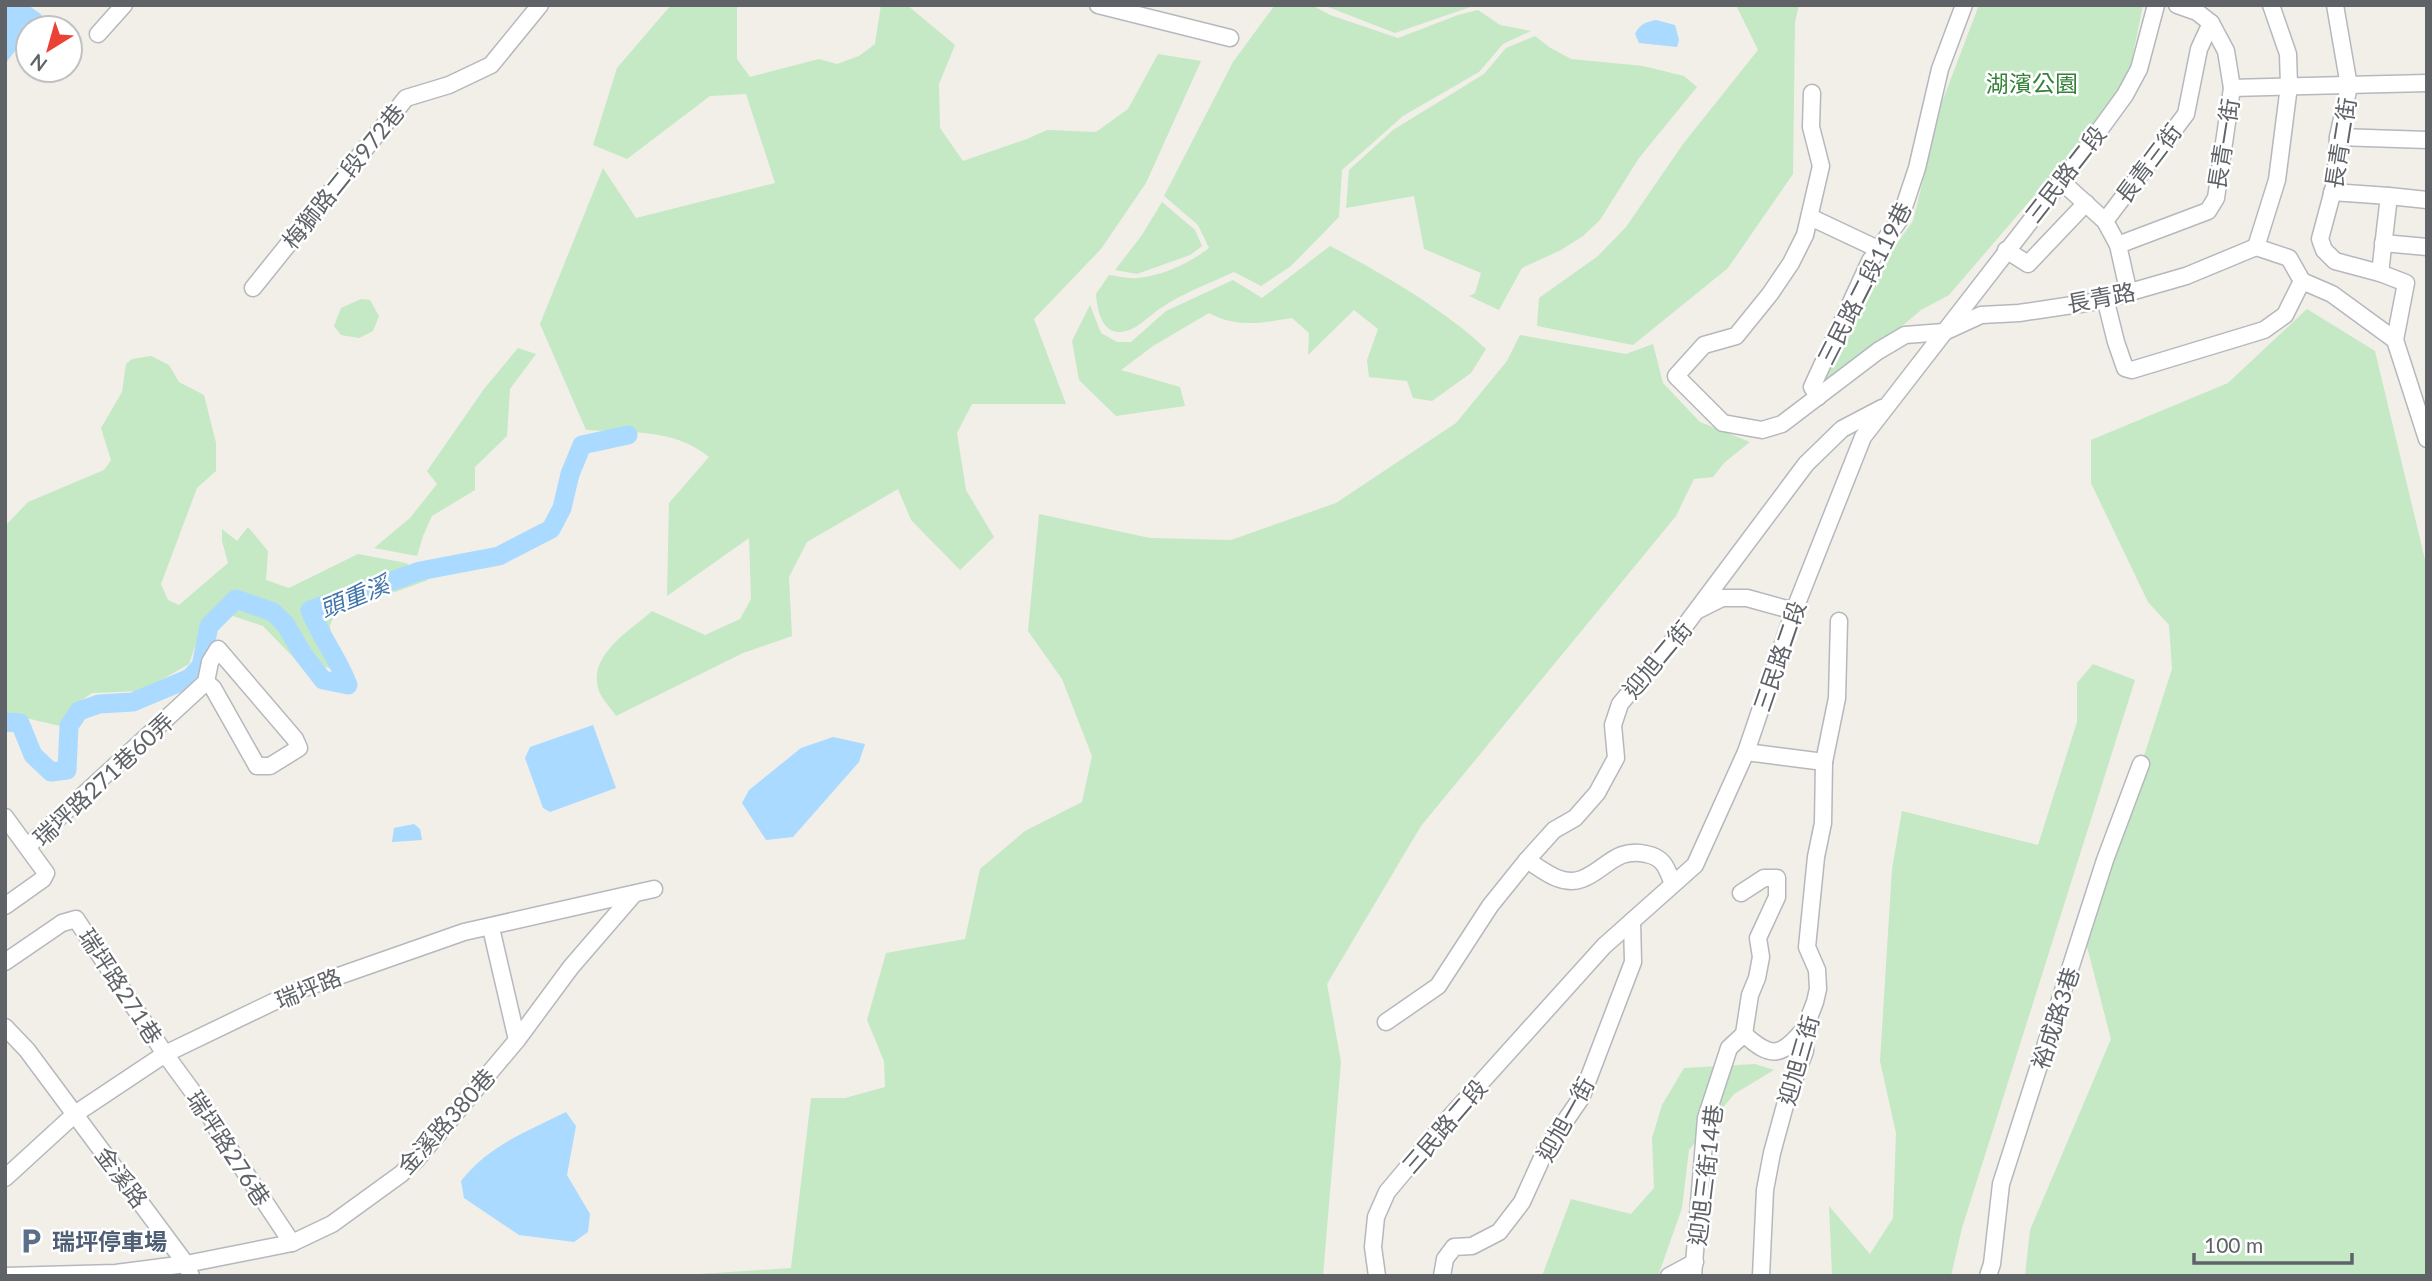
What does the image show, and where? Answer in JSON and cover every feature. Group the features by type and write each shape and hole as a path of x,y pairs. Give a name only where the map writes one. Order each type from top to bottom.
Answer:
{"street":[{"path":"98,34 124,5"},
{"name":"梅獅路二段972巷","path":"253,288 405,98 449,85 491,65 540,5"},
{"path":"1098,5 1230,38"},
{"name":"三民路二段119巷","path":"1818,397 1812,387 1870,261 1900,219 1917,168 1940,69 1964,5"},
{"name":"三民路二段","path":"1377,1276 1373,1247 1376,1217 1387,1192 1448,1118 1586,966 1695,865 1746,752 1794,611 1863,437 2125,95 2139,69 2156,5"},
{"path":"2177,5 2197,12 2211,23"},
{"path":"2270,5 2288,54 2289,86 2277,180 2256,247 2289,258 2302,281 2332,294 2395,340"},
{"name":"長青二街","path":"2335,5 2349,86 2332,192 2320,239 2324,250 2335,261 2380,273"},
{"name":"長青一街","path":"2118,245 2208,211 2216,198 2232,88 2226,51 2211,23"},
{"name":"長青三街","path":"2105,221 2186,114 2199,50 2211,23"},
{"path":"2232,88 2427,83"},
{"path":"1812,93 1811,127 1821,166 1805,235 1791,263 1770,294 1736,336 1704,345 1676,376 1714,417 1723,423 1762,430 1783,424 1878,351 1905,335 1944,332"},
{"path":"2339,137 2427,140"},
{"path":"2061,181 2105,221 2118,245 2129,294"},
{"path":"2332,192 2427,200"},
{"path":"2389,196 2380,273 2406,283 2395,340 2426,435"},
{"path":"2006,250 2028,264 2085,203"},
{"path":"1810,217 1878,249"},
{"path":"2383,243 2427,247"},
{"name":"長青路","path":"1944,332 1981,314 2019,313 2129,294 2186,276 2256,247"},
{"path":"2105,298 2125,368 2132,370 2264,330 2285,315 2302,281"},
{"name":"迎旭二街","path":"1386,1021 1438,986 1490,906 1527,860 1555,830 1575,818 1597,793 1616,758 1613,725 1620,704 1696,611 1806,464 1842,429 1884,408"},
{"path":"1696,611 1722,598 1747,598 1794,611"},
{"name":"迎旭三街","path":"1761,1276 1765,1190 1772,1153 1787,1098 1805,1051 1805,1028 1818,989 1817,970 1807,947 1816,857 1823,823 1824,762 1837,698 1839,621"},
{"name":"瑞坪路271巷60弄","path":"5,906 43,879 46,873 28,846 206,682 210,662 218,649 295,739 299,748 270,766 257,766 213,688 206,682"},
{"path":"1746,752 1824,762"},
{"name":"裕成路3巷","path":"1988,1276 1992,1264 2001,1184 2105,860 2141,764"},
{"path":"5,817 28,846"},
{"path":"1527,860 1558,880 1581,880 1619,856 1635,851 1652,855 1665,863 1674,884"},
{"path":"1741,893 1764,878 1777,878 1777,897 1758,938 1761,957 1744,1034 1759,1048 1777,1052 1790,1046 1805,1028"},
{"name":"瑞坪路","path":"5,1178 75,1114 165,1054 296,991 464,932 654,889"},
{"name":"金溪路380巷","path":"5,1276 188,1270 292,1243 332,1224 387,1186 409,1166 517,1040 571,967 634,894"},
{"name":"瑞坪路271巷","path":"5,962 62,923 76,919 165,1054"},
{"name":"迎旭一街","path":"1442,1276 1445,1259 1454,1247 1472,1246 1499,1232 1522,1202 1546,1149 1581,1098 1633,962 1632,921"},
{"path":"491,928 517,1040"},
{"name":"金溪路","path":"5,1027 27,1050 188,1270"},
{"name":"迎旭三街14巷","path":"1694,1269 1706,1118 1729,1048 1744,1034"},
{"name":"瑞坪路276巷","path":"165,1054 209,1114 292,1243"},
{"path":"1669,1276 1694,1269"}],"green space":[{"path":"671,5 737,5 737,59 750,77 819,59 837,64 859,56 875,44 881,5 907,5 955,45 939,84 940,128 963,161 1047,130 1096,132 1128,109 1158,54 1201,61 1146,183 1101,249 1034,319 1066,404 972,404 957,433 966,490 994,537 960,570 911,520 898,489 807,542 789,577 792,636 743,653 616,716 599,691 597,676 606,654 623,635 652,611 705,635 740,619 751,599 749,538 667,596 669,503 709,457 681,441 666,437 634,432 586,430 540,324 603,168 636,218 775,183 746,94 710,96 627,159 593,145 617,68"},
{"path":"1275,5 1312,5 1330,15 1398,38 1478,10 1500,25 1531,31 1503,44 1479,72 1403,116 1342,170 1339,217 1291,266 1261,286 1234,272 1178,298 1131,329 1113,331 1101,318 1096,294 1109,275 1134,278 1156,275 1184,264 1209,248 1198,225 1164,196 1233,62"},
{"path":"1323,5 1476,5 1395,33"},
{"path":"1736,5 1799,5 1795,22 1793,174 1728,268 1633,345 1537,326 1539,298 1598,256 1626,227 1683,144 1758,50"},
{"name":"湖濱公園","path":"1979,5 2143,5 2126,89 1949,295 1921,310 1869,354 1817,389 1865,288 1913,221 1942,102"},
{"path":"1535,36 1571,59 1643,66 1684,76 1697,87 1639,158 1600,220 1583,236 1561,250 1522,268 1499,310 1469,296 1475,293 1481,273 1424,249 1414,196 1346,208 1349,170 1393,130 1484,74 1506,48"},
{"path":"1162,202 1195,230 1202,246 1190,255 1137,274 1115,270 1142,235"},
{"path":"1330,246 1411,293 1470,334 1486,349 1471,373 1432,401 1413,398 1407,381 1369,377 1367,360 1378,329 1354,310 1308,355 1309,333 1292,318 1260,323 1239,322 1209,313 1153,346 1121,370 1180,387 1185,406 1116,416 1079,380 1072,341 1090,305 1101,333 1117,342 1131,342 1166,311 1233,280 1262,298"},
{"path":"361,299 370,300 379,316 373,331 359,338 341,335 334,326 341,308"},
{"path":"2307,309 2375,351 2427,568 2427,1276 2025,1276 2030,1230 2111,1039 2085,939 2172,669 2169,625 2148,602 2091,483 2091,440 2228,383"},
{"path":"1520,335 1626,354 1653,344 1663,383 1700,422 1750,442 1724,463 1713,477 1694,479 1676,516 1421,826 1327,984 1341,1062 1323,1276 698,1276 791,1268 811,1098 845,1098 885,1087 884,1061 867,1020 886,953 965,939 980,869 1025,831 1082,802 1092,756 1062,679 1028,631 1039,514 1150,538 1231,540 1336,503 1456,423 1507,361"},
{"path":"518,348 536,354 510,389 507,436 475,467 475,490 432,516 417,556 374,548 410,518 437,484 427,471 484,389"},
{"path":"151,356 169,365 179,382 204,395 216,443 216,471 197,488 161,584 168,600 179,605 228,563 222,529 237,541 248,527 268,551 266,580 289,588 358,554 406,563 428,580 335,614 330,625 332,669 293,657 263,626 215,610 201,628 189,664 142,691 92,693 72,707 60,726 5,713 5,526 28,502 104,470 111,460 101,428 122,392 126,364 132,359"},
{"path":"2093,664 2135,680 1962,1228 1951,1276 1832,1276 1829,1206 1870,1254 1893,1218 1896,1133 1880,1061 1892,869 1902,811 2038,845 2077,722 2077,683"},
{"path":"1755,1064 1774,1070 1734,1094 1689,1150 1682,1208 1658,1276 1542,1276 1571,1199 1631,1214 1654,1188 1652,1138 1662,1105 1684,1068"}],"water":[{"path":"5,5 28,5 41,14 14,14 14,52 5,64"},
{"path":"1656,20 1675,25 1679,40 1677,47 1639,43 1635,34 1639,28"},
{"path":"593,725 616,788 550,812 543,808 525,758 530,747"},
{"path":"833,737 865,744 859,762 793,837 766,840 742,803 749,790 801,748"},
{"path":"414,824 420,829 422,840 392,842 394,828"},
{"path":"566,1112 576,1126 567,1175 590,1214 588,1232 574,1242 519,1235 464,1198 461,1181 484,1158 509,1140"}],"waterway":[{"name":"頭重溪","path":"5,722 20,723 33,755 51,772 67,770 69,726 79,711 99,704 133,702 190,678 201,666 209,626 236,599 273,612 286,625 302,653 323,680 348,685 310,610 420,571 499,556 551,529 562,508 570,474 582,445 628,435"}],"place":[{"name":"瑞坪停車場","path":"31,1241"}]}
